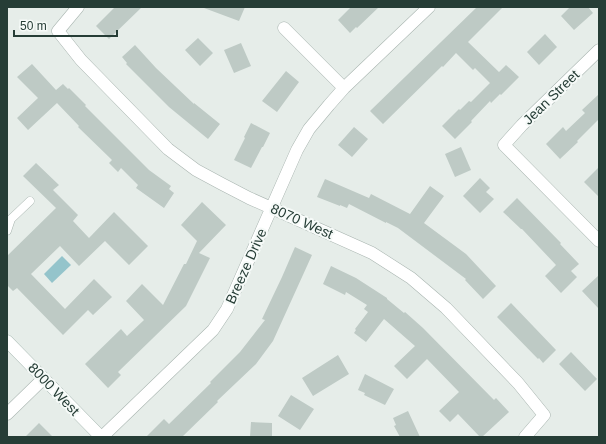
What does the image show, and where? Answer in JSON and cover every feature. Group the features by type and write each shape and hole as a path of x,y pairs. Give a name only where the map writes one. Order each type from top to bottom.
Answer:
{"street":[{"name":"8070 West","path":"78,7 58,31 81,60 168,149 196,170 209,177 249,198 372,252 411,278 446,308 518,383 544,415 525,437"},
{"name":"Breeze Drive","path":"102,437 213,330 227,309 297,150 309,130 344,88 429,7"},
{"path":"284,28 344,88"},
{"name":"Jean Street","path":"599,50 522,125 504,145 599,241"},
{"name":"8000 West","path":"7,341 102,437"},
{"path":"7,414 43,379"}],"lane":[{"path":"7,231 10,219 30,201"}],"water":[{"path":"62,256 71,265 52,283 44,274"}],"building":[{"path":"115,7 142,7 109,39 96,26"},
{"path":"204,7 245,7 239,21"},
{"path":"351,7 379,7 350,33 338,20"},
{"path":"477,7 503,7 468,42 499,72 506,65 519,77 501,95 500,94 491,103 490,101 455,139 442,126 459,109 460,110 469,101 471,102 490,83 475,68 473,70 456,53 383,124 370,111"},
{"path":"570,7 588,7 593,13 574,30 561,16"},
{"path":"545,34 557,47 539,65 527,52"},
{"path":"198,38 213,53 200,66 185,50"},
{"path":"241,43 251,66 234,73 224,50"},
{"path":"135,45 156,68 194,104 220,124 208,139 169,107 126,64 127,63 122,57"},
{"path":"32,64 56,90 63,84 68,89 69,88 149,170 171,186 169,189 174,193 164,208 136,188 138,185 121,168 118,172 109,163 112,160 78,127 79,126 57,103 28,130 17,118 38,98 17,77"},
{"path":"286,71 299,82 277,112 262,101"},
{"path":"599,94 599,119 560,159 546,144 563,127 566,131 585,113 582,110"},
{"path":"251,123 270,133 251,168 234,160"},
{"path":"354,127 368,139 352,157 338,145"},
{"path":"461,147 471,170 455,177 445,154"},
{"path":"36,163 59,185 53,190 78,215 73,221 89,238 114,212 148,246 129,265 105,241 79,266 60,246 31,274 65,309 94,279 112,297 93,315 88,310 63,335 17,288 13,291 7,285 7,256 56,208 23,176"},
{"path":"599,167 599,197 584,182"},
{"path":"480,178 490,188 486,192 494,199 480,213 463,196"},
{"path":"325,179 369,198 371,194 410,214 430,186 444,196 424,223 466,254 496,286 483,299 465,280 466,279 398,228 349,204 347,208 317,197"},
{"path":"517,198 561,243 560,244 579,264 571,271 577,277 561,293 545,276 556,265 522,229 503,212"},
{"path":"202,202 226,225 199,253 210,258 186,306 118,372 121,375 108,388 85,364 121,329 127,336 144,320 126,301 142,284 163,305 197,241 181,225"},
{"path":"295,247 312,255 273,341 256,364 182,437 146,437 164,419 169,424 240,352 265,320 262,319"},
{"path":"331,266 356,278 387,298 404,313 405,312 423,328 494,400 496,398 509,412 482,437 480,437 458,414 450,422 439,411 459,392 427,359 407,379 394,366 415,346 384,319 366,342 354,333 356,330 355,329 368,312 364,309 367,305 346,292 345,295 323,284"},
{"path":"599,275 599,309 582,291"},
{"path":"511,303 556,350 543,363 497,317"},
{"path":"571,352 597,379 585,391 559,364"},
{"path":"338,355 349,374 313,396 302,378"},
{"path":"365,374 394,389 385,405 364,395 365,393 358,390"},
{"path":"291,395 314,409 300,430 278,416"},
{"path":"408,411 420,437 400,437 394,426 396,425 393,418"},
{"path":"251,422 272,423 272,437 250,437"},
{"path":"39,423 53,437 25,437"}]}
